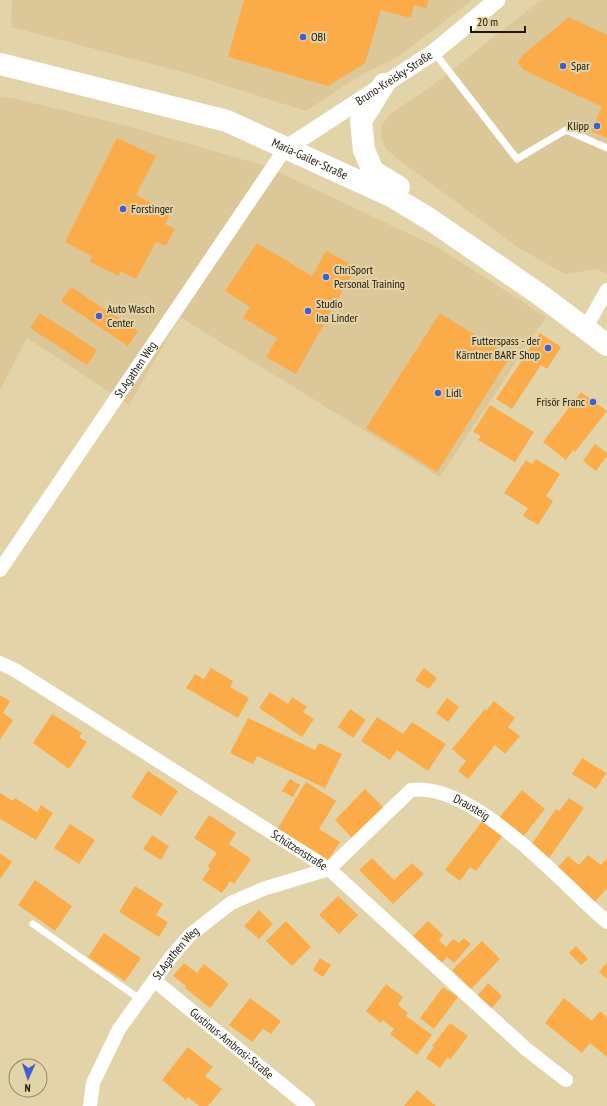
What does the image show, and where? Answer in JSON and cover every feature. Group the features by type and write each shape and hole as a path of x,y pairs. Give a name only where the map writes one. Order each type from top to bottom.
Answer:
{"main road":[{"name":"Maria-Gailer-Straße","path":"0,64 228,121 285,149 394,197 539,294 607,345"},
{"path":"384,84 361,121 364,150 373,171 450,218 457,238"}],"street":[{"name":"Bruno-Kreisky-Straße","path":"285,149 434,52 497,0"},
{"name":"St.Agathen Weg","path":"0,570 285,149"},
{"path":"585,328 607,290"},
{"name":"Schützenstraße","path":"0,663 22,674 329,869 526,1049 566,1080"},
{"name":"Drausteig","path":"329,869 399,800 411,790 422,788 453,797 494,821 607,922"},
{"name":"St.Agathen Weg","path":"90,1106 93,1083 116,1035 155,982 171,957 190,935 231,904 263,889 329,869"},
{"name":"Gustinus-Ambrosi-Straße","path":"155,982 308,1106"}],"lane":[{"path":"434,52 517,159 566,130 607,148"},
{"path":"33,924 141,1000"}],"shaded area":[{"path":"12,0 472,0 398,57 357,77 306,111 190,74 11,27"},
{"path":"541,0 607,0 607,274 597,269 565,274 517,247 398,159 386,149 381,137 382,125 391,113 429,88"},
{"path":"0,97 12,98 116,123 266,166 439,248 546,317 440,477 180,317 129,405 27,338 0,390"}],"building":[{"name":"OBI","path":"244,0 429,0 426,8 414,5 411,18 381,10 365,63 328,86 228,57"},
{"name":"Spar","path":"569,17 607,35 607,138 591,131 602,107 524,70 518,62 523,55"},
{"name":"Forstinger","path":"117,138 156,156 136,195 171,213 165,224 175,229 166,246 156,242 136,279 120,271 119,276 90,262 92,256 65,242"},
{"path":"257,243 312,276 326,251 356,267 296,374 266,357 277,338 243,318 250,307 225,291"},
{"name":"Auto Wasch Center","path":"71,287 138,331 128,346 61,301"},
{"path":"40,313 97,350 87,365 30,328"},
{"name":"Lidl","path":"440,313 510,357 437,472 366,428"},
{"path":"540,333 561,347 547,369 541,365 512,409 496,399"},
{"path":"581,392 607,411 575,452 573,450 566,460 543,442"},
{"path":"490,405 534,432 515,462 478,440 481,436 473,432"},
{"path":"595,444 607,453 607,456 596,471 583,461"},
{"path":"536,459 560,474 546,496 553,501 538,525 523,516 528,508 504,493 526,460 532,464"},
{"path":"211,668 233,681 230,687 249,698 238,718 186,688 195,674 204,679"},
{"path":"424,668 437,678 429,689 415,680"},
{"path":"270,692 288,704 292,697 307,707 303,712 314,719 302,737 259,708"},
{"path":"0,695 10,701 3,713 13,720 0,740"},
{"path":"447,698 459,707 448,722 436,713"},
{"path":"494,701 515,718 508,727 520,736 505,754 495,745 468,779 458,771 466,761 452,749 485,709 487,710"},
{"path":"350,709 366,720 353,738 338,727"},
{"path":"52,714 82,733 79,737 87,742 69,769 33,743"},
{"path":"377,717 403,734 412,722 446,744 428,771 397,750 390,760 361,741"},
{"path":"248,718 315,750 319,743 342,754 325,788 257,756 253,764 230,753"},
{"path":"582,758 606,773 596,789 572,774"},
{"path":"148,771 178,791 161,816 131,797"},
{"path":"290,779 300,785 293,797 282,791"},
{"path":"306,782 336,801 319,829 340,842 327,862 276,831"},
{"path":"365,789 384,808 353,839 335,820"},
{"path":"522,790 545,809 522,838 498,819"},
{"path":"0,793 13,801 15,798 37,812 41,805 53,813 36,840 0,819"},
{"path":"569,798 584,808 547,861 529,848 556,809 559,811"},
{"path":"209,815 236,833 229,844 251,859 234,884 230,881 222,893 202,880 210,868 208,866 217,853 194,838"},
{"path":"483,820 503,835 476,871 470,867 460,881 445,870"},
{"path":"70,824 95,840 79,864 54,848"},
{"path":"152,835 169,846 161,860 143,849"},
{"path":"0,853 12,862 0,879"},
{"path":"588,855 601,865 607,858 607,888 595,902 556,869 568,856 579,865"},
{"path":"372,858 394,880 412,863 424,874 393,904 359,870"},
{"path":"35,880 72,906 55,931 18,905"},
{"path":"135,886 163,904 156,915 168,922 159,937 119,912"},
{"path":"338,896 358,915 339,934 319,915"},
{"path":"259,910 273,924 259,939 244,926"},
{"path":"286,921 311,947 292,966 266,941"},
{"path":"428,921 443,935 439,940 446,947 453,939 459,943 464,938 471,944 454,963 447,957 441,964 412,937"},
{"path":"104,933 141,958 125,981 88,957"},
{"path":"482,941 500,959 471,989 452,970"},
{"path":"576,946 588,959 581,965 569,953"},
{"path":"320,958 331,965 323,977 313,970"},
{"path":"607,962 607,979 599,972"},
{"path":"184,963 197,973 204,964 229,984 210,1008 185,988 186,986 173,976"},
{"path":"488,983 502,996 491,1009 477,996"},
{"path":"386,984 403,997 398,1005 408,1013 406,1016 432,1035 417,1055 390,1034 394,1029 383,1020 381,1023 366,1011"},
{"path":"443,987 458,997 434,1029 420,1018"},
{"path":"250,998 281,1021 271,1034 263,1029 252,1042 229,1025"},
{"path":"564,998 592,1021 600,1011 607,1017 607,1057 590,1043 582,1053 545,1023"},
{"path":"450,1023 468,1036 450,1060 448,1057 440,1068 426,1058 434,1047 432,1046"},
{"path":"188,1047 213,1067 205,1076 222,1089 208,1106 199,1106 188,1097 186,1100 162,1080"},
{"path":"417,1090 436,1106 404,1106"}],"place":[{"name":"OBI","path":"303,37"},
{"name":"Spar","path":"563,66"},
{"name":"Klipp","path":"597,126"},
{"name":"Forstinger","path":"123,209"},
{"name":"ChriSport Personal Training","path":"326,277"},
{"name":"Studio Ina Linder","path":"308,311"},
{"name":"Auto Wasch Center","path":"99,316"},
{"name":"Futterspass - der Kärntner BARF Shop","path":"548,348"},
{"name":"Lidl","path":"438,393"},
{"name":"Frisör Franc","path":"593,402"}]}
